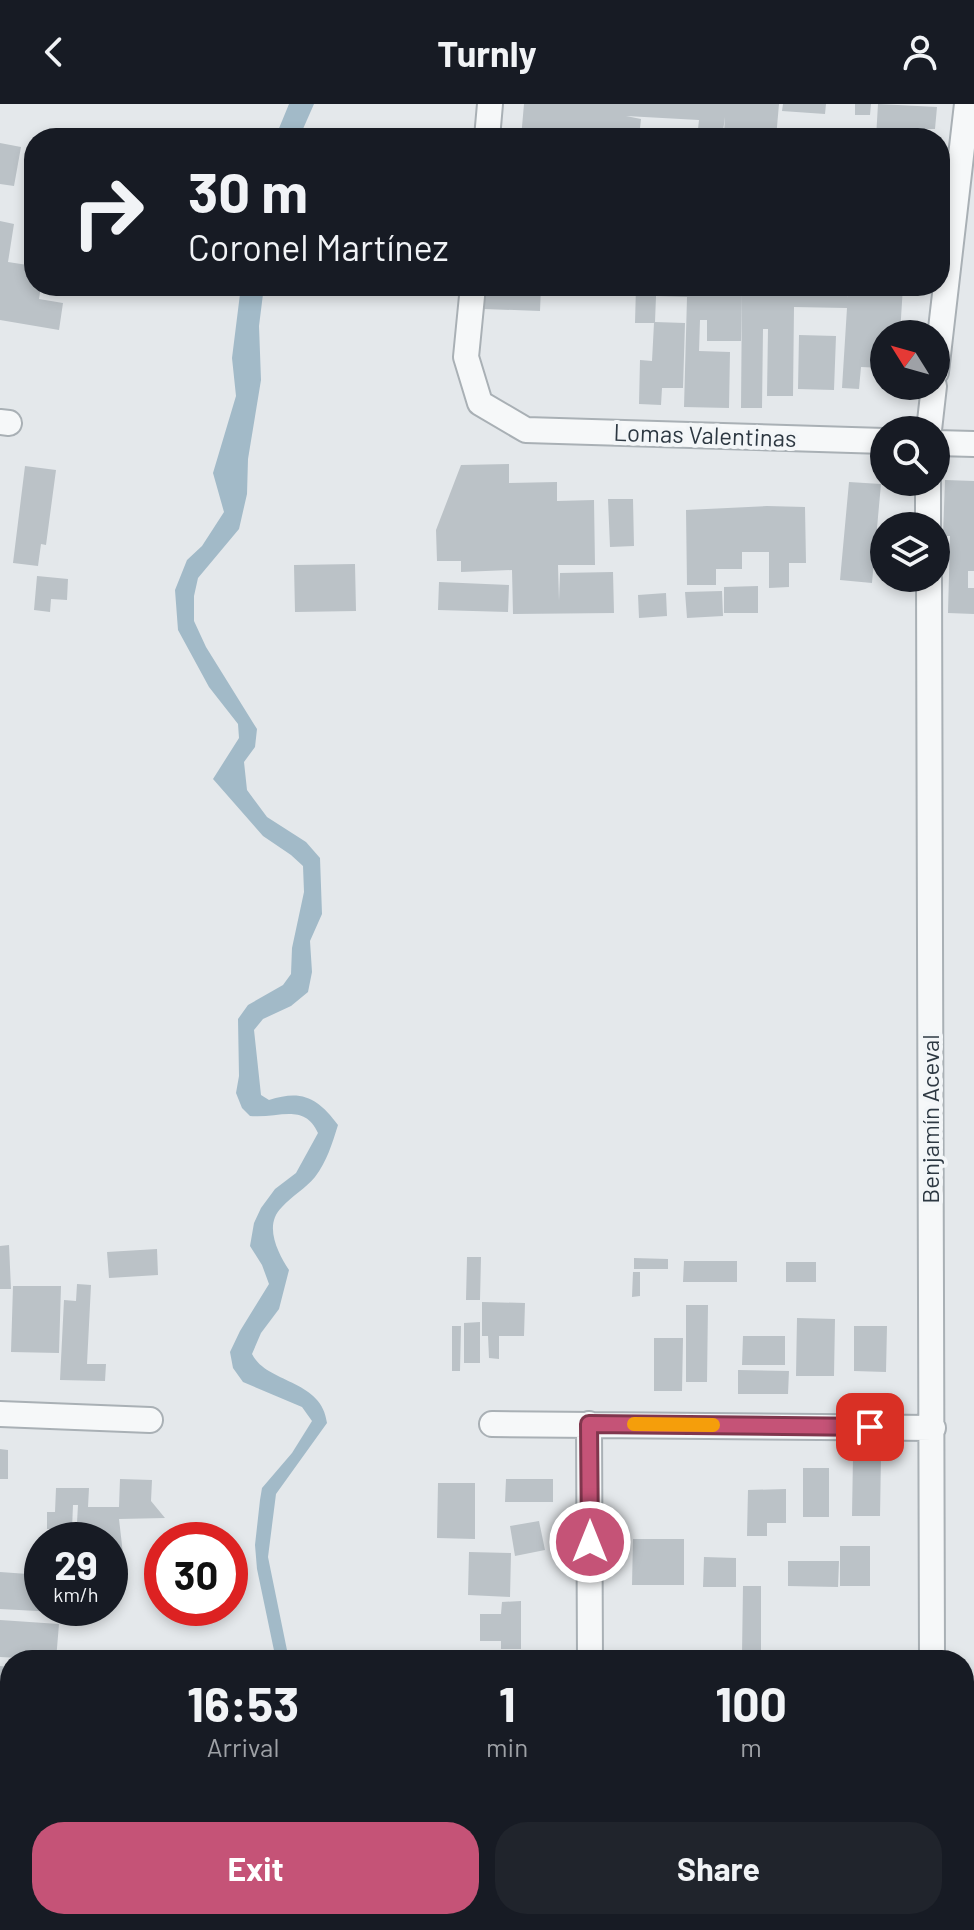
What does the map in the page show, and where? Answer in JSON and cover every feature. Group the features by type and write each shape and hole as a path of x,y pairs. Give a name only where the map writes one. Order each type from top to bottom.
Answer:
{"street":[{"path":"488,128 490,104"},
{"path":"950,251 967,104"},
{"name":"Lomas Valentinas","path":"472,296 466,357 480,403 526,430 870,441"},
{"path":"942,320 945,296"},
{"path":"950,443 974,444"},
{"name":"Benjamín Aceval","path":"929,592 932,1650"},
{"path":"0,1414 150,1420"},
{"path":"492,1424 933,1428"},
{"path":"589,1424 590,1650"}],"water":[{"path":"289,104 314,104 303,128 279,128"},
{"path":"240,296 263,296 259,326 261,380 248,459 247,494 239,529 198,578 194,621 206,647 257,729 255,747 244,762 247,790 267,817 306,842 320,858 322,914 310,941 312,972 308,992 291,1006 263,1019 254,1030 261,1095 269,1100 291,1095 308,1098 323,1108 338,1125 319,1171 276,1214 274,1239 289,1270 279,1309 261,1333 252,1354 269,1371 315,1398 323,1409 327,1423 276,1494 268,1557 287,1650 274,1650 255,1545 262,1488 292,1453 312,1421 302,1407 243,1382 233,1368 230,1352 269,1284 250,1246 254,1223 275,1189 296,1173 318,1133 312,1123 298,1115 250,1116 242,1108 236,1093 239,1076 238,1019 248,1005 283,985 291,974 292,948 304,892 303,866 263,836 213,779 239,738 238,724 209,687 178,630 175,590 187,560 202,546 224,512 213,473 236,396 232,358"}],"building":[{"path":"524,104 779,104 777,128 724,128 725,117 723,128 698,128 699,120 626,116 641,119 640,128 522,128"},
{"path":"783,104 826,104 825,114 782,111"},
{"path":"855,104 871,104 870,115 855,115"},
{"path":"878,104 937,107 935,128 877,128"},
{"path":"0,143 21,147 14,186 0,184"},
{"path":"0,221 14,224 8,262 24,264 24,296 39,296 39,299 63,303 59,330 0,320"},
{"path":"485,296 541,296 540,311 484,309"},
{"path":"636,296 656,296 655,322 685,323 683,388 662,388 661,405 639,404 640,360 652,361 654,323 635,323"},
{"path":"656,296 742,296 741,341 707,341 707,320 700,320 699,351 730,352 729,408 684,407 687,297"},
{"path":"742,296 902,296 901,320 870,320 870,367 861,367 859,389 842,388 847,308 794,307 793,396 767,396 768,329 763,329 762,408 741,408"},
{"path":"799,335 836,336 834,390 798,389"},
{"path":"509,464 509,483 557,482 557,501 594,500 595,565 558,565 559,601 560,573 613,572 614,613 513,614 512,570 461,572 461,561 437,561 436,530 461,465"},
{"path":"25,466 56,470 46,545 41,544 38,566 13,563"},
{"path":"950,480 974,481 974,571 968,571 968,588 974,588 974,614 948,613 950,512 944,512 944,496 950,496"},
{"path":"849,482 870,483 870,496 880,496 878,512 870,512 870,583 840,580"},
{"path":"608,499 633,499 634,546 610,547"},
{"path":"805,507 806,563 789,563 789,587 769,588 769,552 742,552 742,569 716,569 716,585 687,585 686,510"},
{"path":"355,564 356,611 295,612 294,565"},
{"path":"37,576 68,579 67,600 51,599 50,612 34,610"},
{"path":"439,582 509,585 508,612 438,610"},
{"path":"758,586 758,613 724,613 724,587"},
{"path":"722,591 723,616 687,618 685,592"},
{"path":"666,593 667,616 639,618 638,595"},
{"path":"9,1245 11,1289 0,1289 0,1246"},
{"path":"157,1249 158,1275 109,1278 107,1252"},
{"path":"467,1257 481,1257 480,1300 466,1300"},
{"path":"634,1258 668,1259 668,1269 634,1269"},
{"path":"684,1261 737,1261 737,1282 683,1282"},
{"path":"786,1262 816,1262 816,1282 786,1282"},
{"path":"633,1272 640,1272 640,1296 632,1297"},
{"path":"77,1284 91,1285 87,1364 106,1364 105,1381 60,1380 64,1300 76,1301"},
{"path":"13,1286 61,1286 59,1353 11,1352"},
{"path":"482,1302 525,1303 524,1336 499,1336 499,1359 489,1358 488,1336 482,1336"},
{"path":"686,1305 708,1305 707,1382 686,1382"},
{"path":"797,1318 835,1319 834,1376 796,1376"},
{"path":"480,1322 480,1363 464,1363 464,1323"},
{"path":"452,1326 461,1326 460,1371 452,1371"},
{"path":"854,1326 887,1326 886,1372 854,1371"},
{"path":"743,1336 785,1336 785,1365 742,1365"},
{"path":"654,1338 683,1338 682,1391 654,1391"},
{"path":"738,1370 789,1371 788,1394 738,1394"},
{"path":"0,1449 8,1450 8,1479 0,1479"},
{"path":"853,1456 881,1456 880,1516 852,1516"},
{"path":"803,1468 829,1468 829,1517 803,1517"},
{"path":"120,1479 152,1480 151,1501 165,1518 77,1522 78,1505 73,1505 72,1522 47,1522 47,1512 55,1512 56,1488 89,1488 88,1507 119,1507"},
{"path":"506,1479 553,1479 553,1502 505,1502"},
{"path":"438,1483 475,1483 475,1539 437,1538"},
{"path":"786,1489 786,1523 767,1523 767,1536 747,1536 748,1490"},
{"path":"539,1521 545,1550 515,1556 510,1526"},
{"path":"633,1539 684,1539 684,1585 632,1585"},
{"path":"840,1546 870,1546 870,1586 840,1586"},
{"path":"469,1552 511,1553 510,1597 468,1595"},
{"path":"704,1557 736,1558 736,1587 703,1587"},
{"path":"788,1561 839,1561 838,1587 788,1586"},
{"path":"0,1572 24,1574 24,1610 0,1609"},
{"path":"743,1586 761,1586 761,1650 742,1650"},
{"path":"521,1601 521,1649 501,1649 501,1641 480,1641 480,1614 501,1614 502,1602"},
{"path":"0,1620 24,1622 24,1626 59,1626 57,1650 0,1650"}],"slow traffic":[{"path":"634,1424 713,1425"}],"route":[{"path":"590,1542 589,1424 870,1427"}]}
